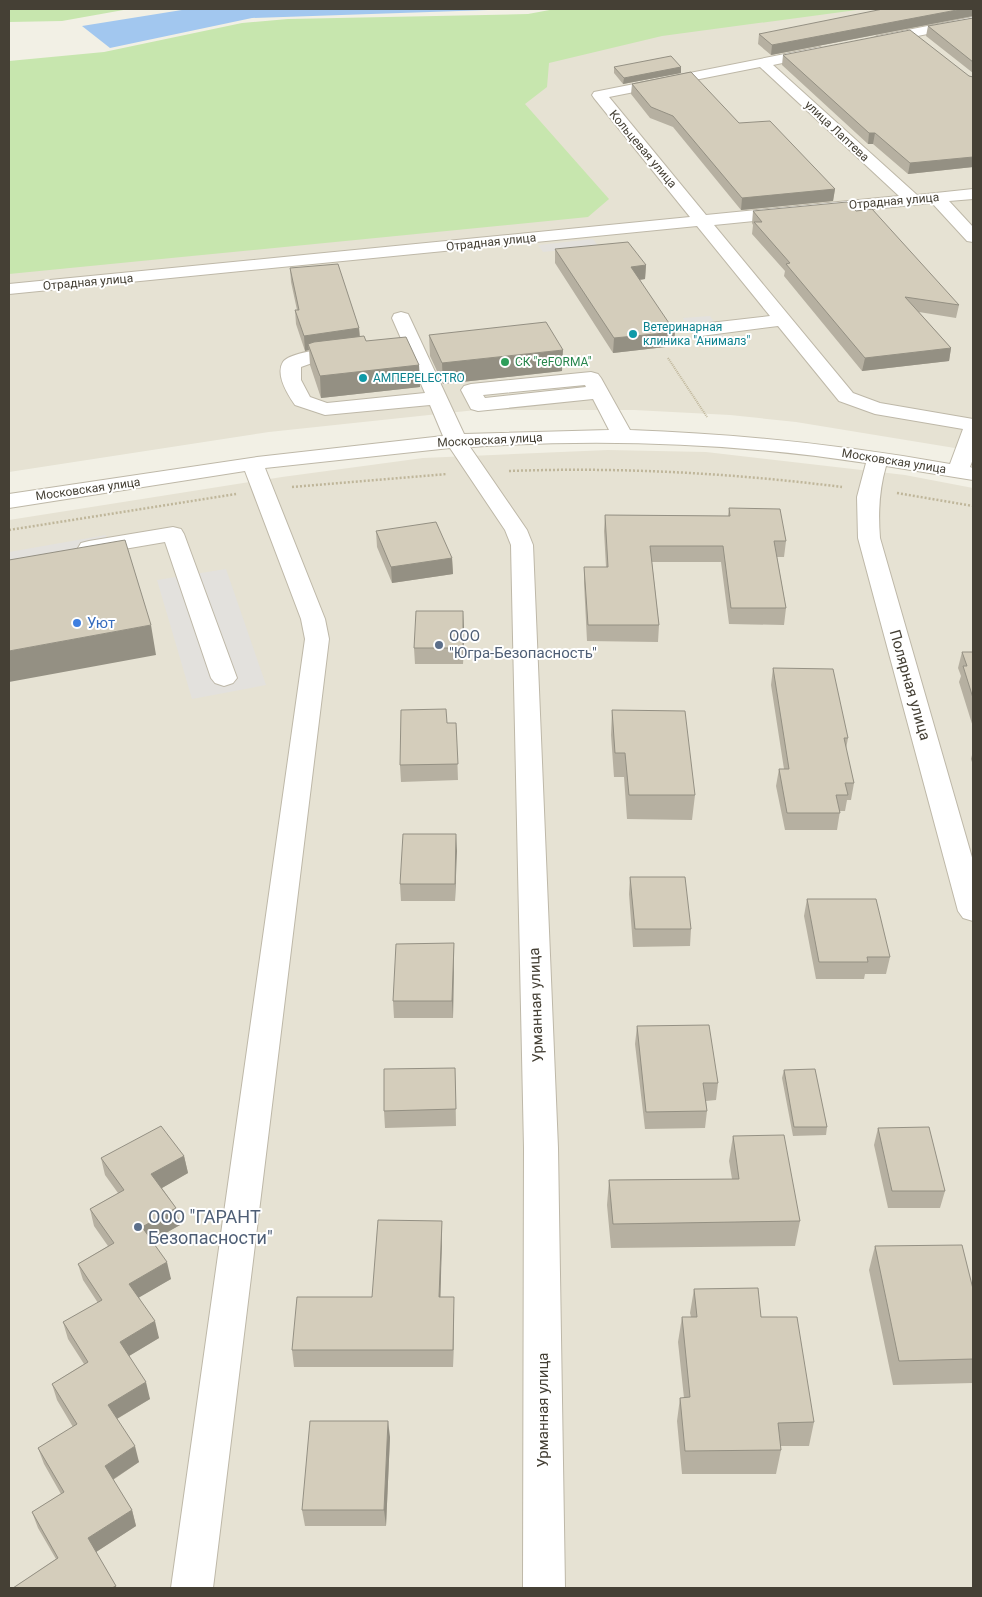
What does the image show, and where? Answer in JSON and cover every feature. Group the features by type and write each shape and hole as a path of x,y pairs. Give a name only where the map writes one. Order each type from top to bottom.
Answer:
{"street":[{"path":"864,42 973,21"},
{"path":"911,33 926,46"},
{"name":"Кольцевая улица","path":"836,48 599,95 846,397 875,408 973,425"},
{"name":"улица Лаптева","path":"762,62 912,200"},
{"path":"587,84 599,95"},
{"name":"Отрадная улица","path":"9,289 973,194"},
{"path":"936,198 973,237"},
{"name":"Урманная улица","path":"401,318 404,346 436,398 456,441 516,530 522,545 541,1148 544,1588"},
{"path":"701,330 784,320"},
{"path":"367,350 312,356 292,364 291,380 302,401 325,409 436,398"},
{"path":"599,392 478,405 471,390 591,378 599,392 623,436"},
{"path":"966,473 973,429"},
{"name":"Московская улица","path":"9,501 378,448 456,441 561,436 623,436 779,446 878,457 966,473"},
{"name":"Полярная улица","path":"878,457 868,490 866,514 869,538 973,911"},
{"path":"192,1588 317,638 313,619 252,465"},
{"path":"67,552 173,534 224,678"}],"path":[{"path":"668,358 710,422"}],"shaded area":[{"path":"649,9 973,9 973,451 796,422 730,415 634,410 476,410 269,432 9,472 9,80"},
{"path":"593,239 598,246 543,252 538,245"},
{"path":"710,316 725,338 698,341 683,318"},
{"path":"608,450 706,452 905,475 973,488 973,1588 9,1588 9,520 282,477 423,458"},
{"path":"106,535 114,563 9,582 9,552"},
{"path":"226,569 266,685 192,699 157,580"}],"green space":[{"path":"9,9 129,9 62,21 9,22"},
{"path":"555,9 864,9 662,36 549,63 547,87 525,104 609,199 588,217 9,274 9,61 104,52 242,23 288,19 528,14"}],"water":[{"path":"188,9 516,9 252,18 110,48 82,26"}],"building":[{"path":"883,9 962,9 772,45 759,34"},
{"path":"973,18 973,62 928,26"},
{"path":"910,30 969,76 973,77 973,157 910,163 875,133 869,133 783,55"},
{"path":"671,56 681,67 624,78 614,67"},
{"path":"691,72 739,123 770,121 835,189 742,198 673,116 651,107 632,84"},
{"path":"847,202 856,211 872,209 959,305 905,297 951,348 865,358 786,264 790,263 754,222 762,222 753,211"},
{"path":"628,242 646,265 631,267 675,332 614,338 555,249"},
{"path":"338,264 359,328 304,336 295,310 299,310 290,268"},
{"path":"546,322 563,350 442,363 429,335"},
{"path":"364,336 366,341 406,337 419,365 320,376 308,344"},
{"path":"729,508 780,509 786,541 774,541 786,608 731,608 723,546 650,546 659,625 588,625 584,567 608,567 605,515 730,516"},
{"path":"436,522 452,558 391,567 376,531"},
{"name":"Уют","path":"125,540 151,625 9,651 9,560"},
{"path":"416,611 463,611 463,648 414,648"},
{"path":"962,652 973,652 973,698 963,666 967,666"},
{"path":"773,668 833,669 848,738 844,738 854,783 845,783 848,795 836,795 840,813 787,813 779,769 789,769"},
{"path":"446,709 447,723 456,723 458,764 400,765 401,710"},
{"path":"612,710 685,711 695,795 629,795 625,753 615,753"},
{"path":"403,834 456,834 455,884 400,884"},
{"path":"630,877 685,877 691,929 635,929"},
{"path":"807,899 876,899 890,957 867,957 868,962 819,962"},
{"path":"454,943 452,1001 393,1001 396,944"},
{"path":"709,1025 718,1083 703,1083 707,1111 646,1112 637,1026"},
{"path":"455,1068 456,1109 384,1111 384,1069"},
{"path":"815,1069 827,1127 794,1127 784,1070"},
{"path":"161,1126 184,1156 151,1174 176,1208 142,1227 167,1262 129,1284 155,1321 120,1342 146,1382 108,1405 135,1446 105,1466 132,1510 88,1538 116,1586 112,1588 13,1588 58,1558 32,1512 64,1492 38,1448 77,1424 52,1384 88,1362 63,1322 102,1300 78,1264 114,1243 90,1209 124,1190 101,1158"},
{"path":"929,1127 945,1191 892,1191 878,1128"},
{"path":"784,1135 800,1221 613,1224 609,1180 739,1179 733,1136"},
{"path":"378,1220 442,1221 439,1297 454,1297 453,1350 292,1350 297,1297 372,1297"},
{"path":"962,1245 973,1289 973,1359 899,1361 875,1246"},
{"path":"758,1288 761,1317 797,1317 814,1422 778,1423 781,1450 685,1451 680,1398 690,1397 682,1317 697,1317 694,1289"},
{"path":"310,1421 388,1421 384,1510 302,1510"}],"place":[{"name":"Ветеринарная клиника \"Анималз\"","path":"633,334"},
{"name":"СК \"reFORMA\"","path":"505,362"},
{"name":"АМПЕРELECTRO","path":"363,378"},
{"name":"Уют","path":"77,623"},
{"name":"ООО \"Югра-Безопасность\"","path":"439,645"},
{"name":"ООО \"ГАРАНТ Безопасности\"","path":"138,1227"}]}
